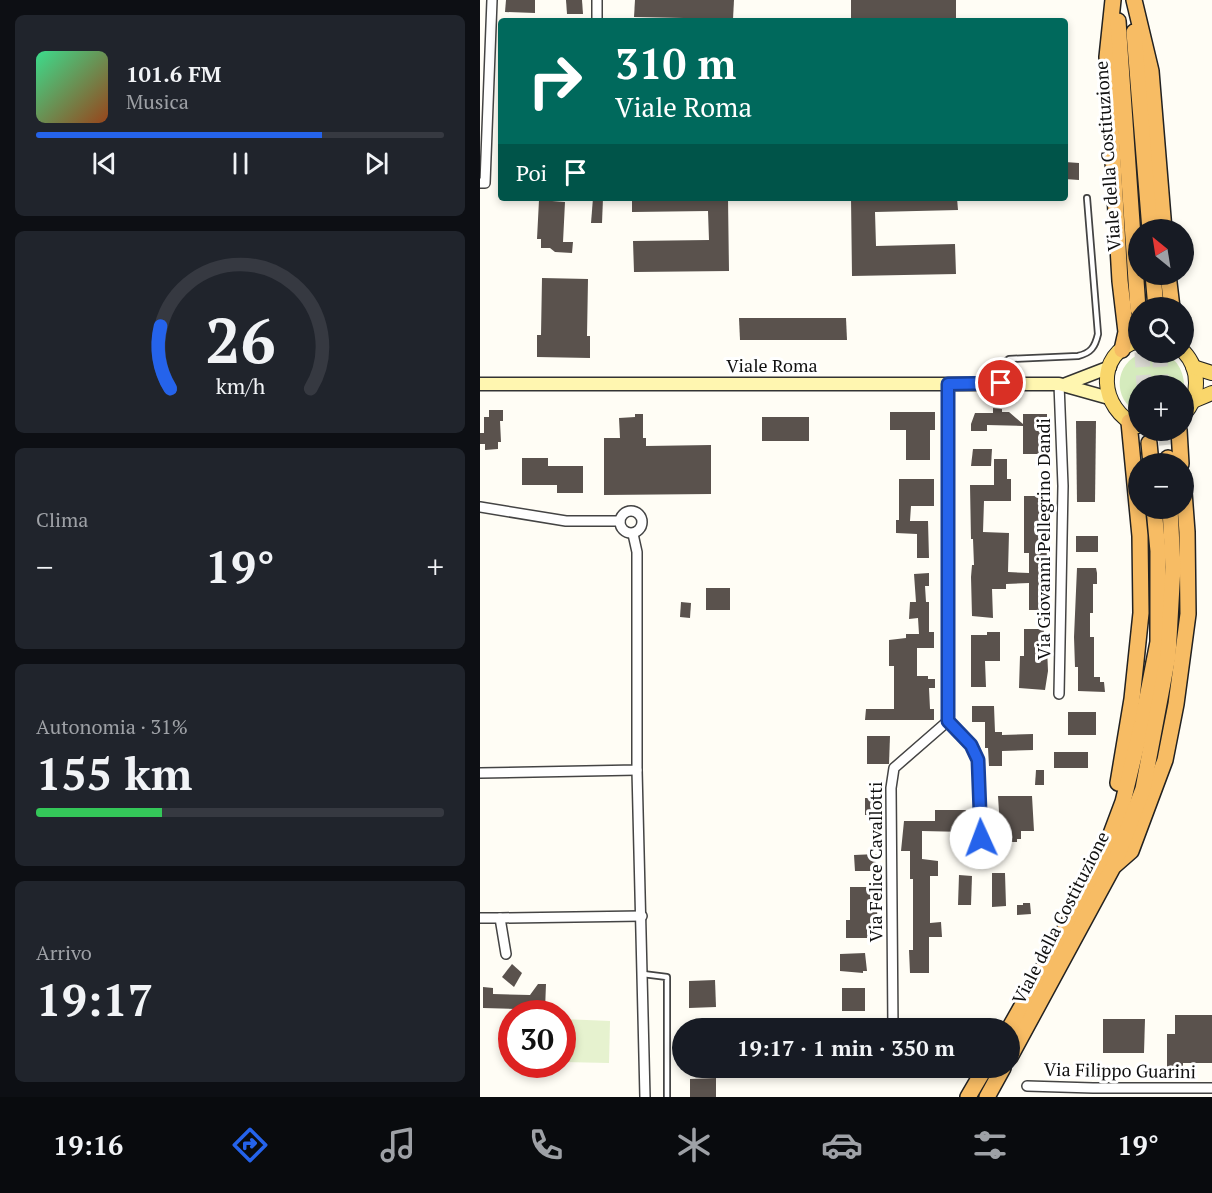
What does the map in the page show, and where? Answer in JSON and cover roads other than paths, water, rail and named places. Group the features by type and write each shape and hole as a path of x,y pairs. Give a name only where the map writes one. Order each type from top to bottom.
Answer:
{"highway":[{"name":"Viale della Costituzione","path":"1115,0 1137,297"},
{"path":"1115,0 1107,57 1125,332 1122,350"},
{"name":"Viale della Costituzione","path":"1133,0 1149,219"},
{"path":"1133,0 1151,71 1163,219"},
{"path":"1096,874 1098,849 1117,793 1132,699 1142,613 1135,441"},
{"path":"1149,444 1149,453"},
{"name":"Viale della Costituzione","path":"1015,1018 1096,874 1123,802 1158,642 1158,550 1155,519"},
{"name":"Viale della Costituzione","path":"1020,1039 1113,867 1143,789 1168,656 1173,567 1171,519"},
{"path":"1113,867 1131,850 1165,760 1176,704 1188,614 1186,519"},
{"path":"968,1097 980,1078"},
{"path":"987,1097 997,1078"}],"main road":[{"path":"1128,347 1122,350 1110,368 1107,378 1109,398 1121,416 1128,420"},
{"path":"1191,363 1196,378 1194,393"},
{"path":"1193,367 1212,373"},
{"name":"Viale Roma","path":"1062,384 1110,368"},
{"name":"Viale Roma","path":"480,384 1062,384 1109,398"},
{"path":"1194,401 1212,393"}],"street":[{"path":"480,183 485,183 492,0"},
{"path":"597,0 597,18"},
{"path":"490,70 498,70"},
{"path":"948,384 948,721 971,745 978,760 981,838"},
{"name":"Via Giovanni Pellegrino Dandi","path":"1059,694 1063,486 1062,384"},
{"path":"480,507 566,521 620,521"},
{"path":"620,521 626,512 633,511 639,514 642,527 633,534"},
{"path":"620,521 623,531 633,534"},
{"path":"633,534 637,569 637,770 645,1097"},
{"name":"Via Felice Cavallotti","path":"893,1018 891,788 894,768 948,721"},
{"path":"480,773 637,770"},
{"path":"480,918 642,916"},
{"path":"500,918 506,954"},
{"name":"Via Filippo Guarini","path":"1027,1086 1212,1088"}],"lane":[{"path":"1001,383 1001,365 1009,359 1077,356 1089,354 1095,345 1098,334 1087,198"},
{"path":"643,974 667,977 667,1097"}],"tunnel":[{"path":"1143,363 1143,375"},
{"path":"1160,363 1161,375"},
{"path":"1166,441 1167,453"}]}
